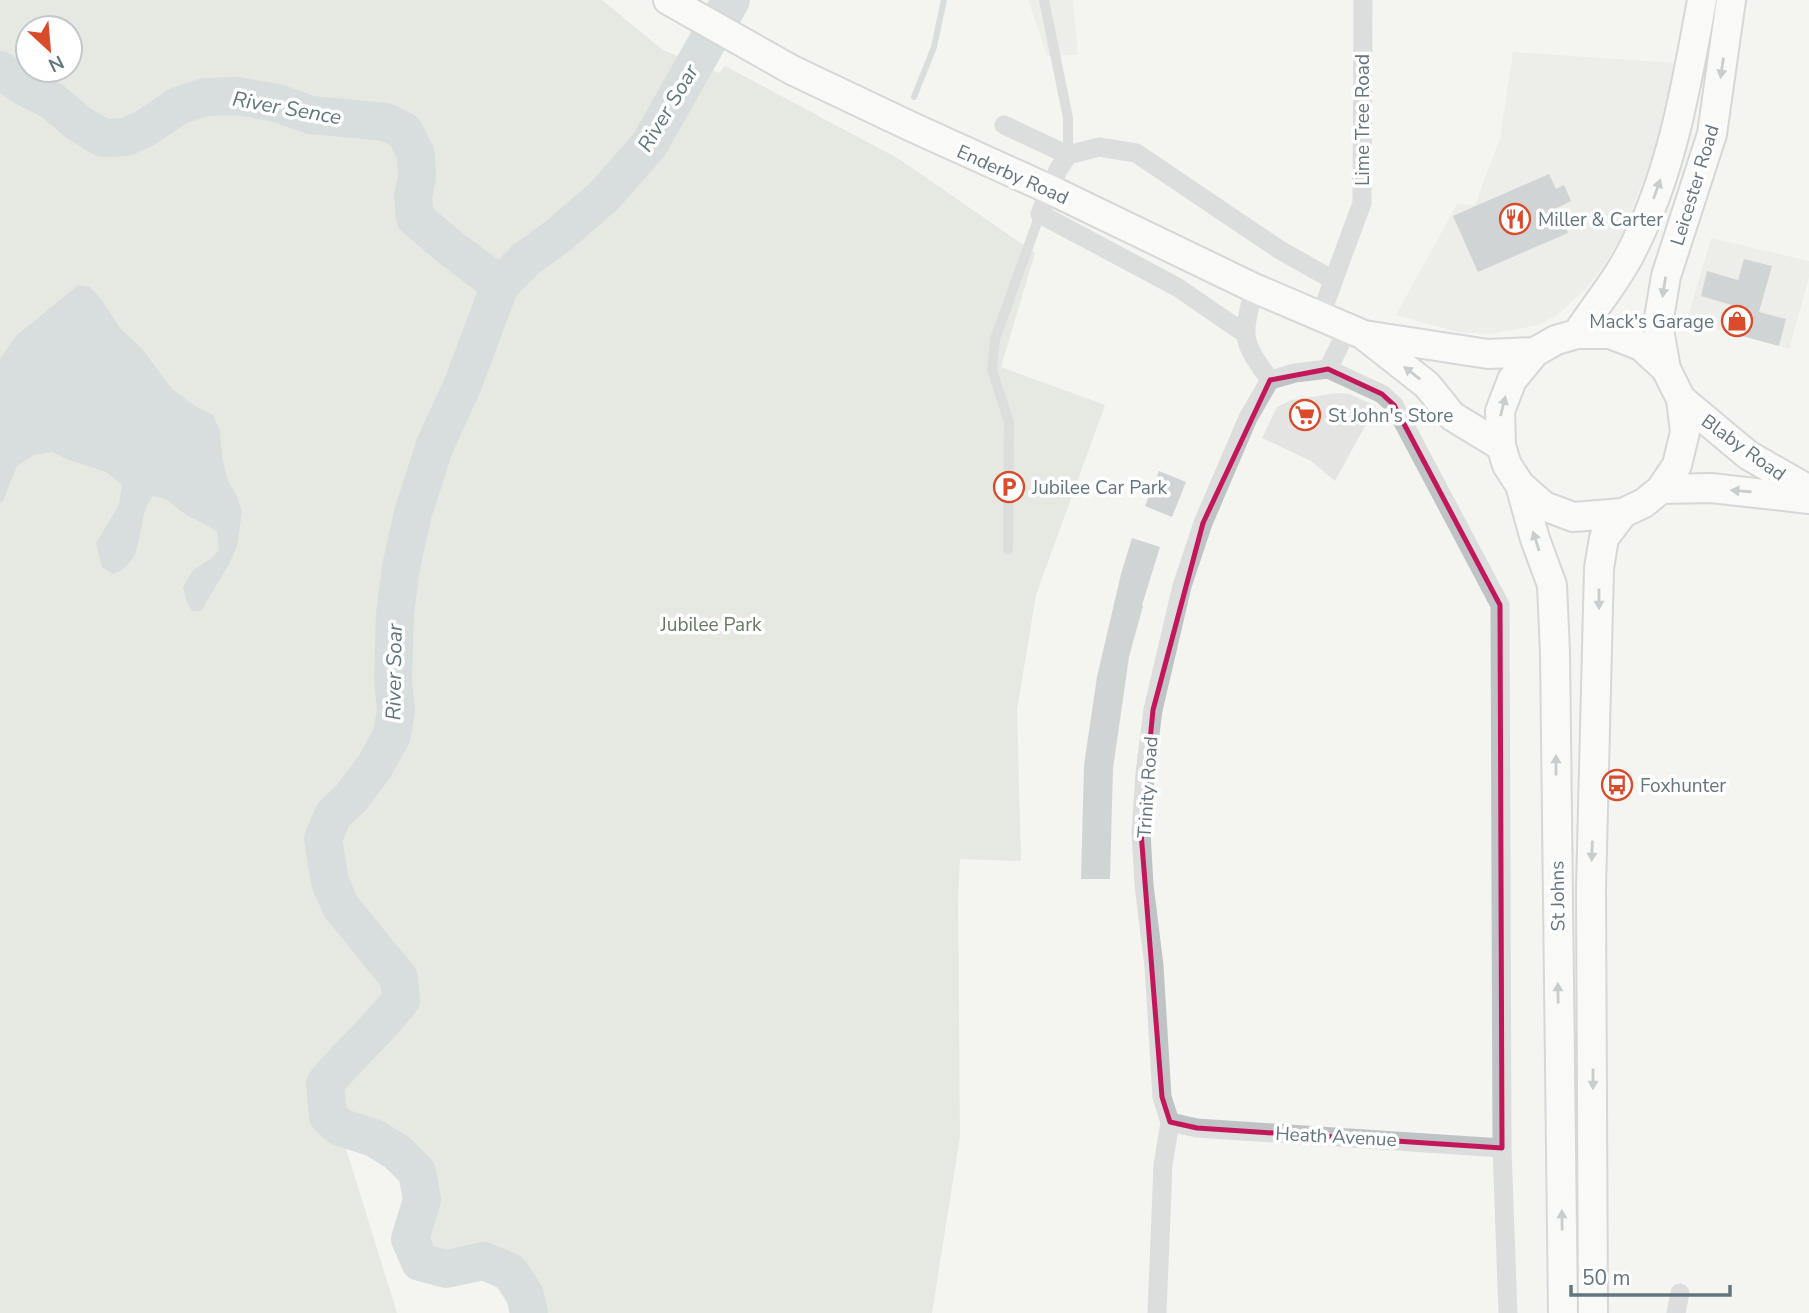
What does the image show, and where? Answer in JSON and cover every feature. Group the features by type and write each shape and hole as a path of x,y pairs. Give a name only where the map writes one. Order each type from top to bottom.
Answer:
{"main road":[{"name":"Enderby Road","path":"668,0 792,70 979,159 1045,202 1356,332 1488,354 1535,352"},
{"name":"Leicester Road","path":"1577,334 1628,259 1658,190 1681,111 1702,0"},
{"name":"Leicester Road","path":"1666,369 1658,324 1665,276 1712,134 1731,0"},
{"name":"Enderby Road","path":"1356,332 1427,385 1452,416 1501,446"},
{"path":"1577,334 1610,334 1641,346 1666,369 1681,399 1685,432 1677,465 1661,489 1644,503 1623,513 1573,517 1544,506 1520,485 1507,465 1501,446 1500,411 1511,380 1535,352 1556,340 1577,334"},
{"name":"Blaby Road","path":"1681,399 1748,455 1809,490"},
{"name":"St Johns","path":"1520,485 1535,539 1552,585 1563,1313"},
{"name":"Blaby Road","path":"1661,489 1711,488 1809,499"},
{"name":"St Johns","path":"1593,1313 1591,889 1599,568 1604,538 1623,513"}],"street":[{"name":"Lime Tree Road","path":"1320,317 1362,203 1363,0"},
{"path":"1004,125 1068,155 1099,147 1136,153 1248,230 1333,280"},
{"path":"1068,155 1058,170 1045,202 1177,286 1244,333"},
{"path":"1254,288 1244,333 1252,355 1270,380 1295,373 1328,369 1382,394 1394,405 1500,605 1502,1147 1508,1313"},
{"path":"1328,369 1356,332"},
{"name":"Trinity Road","path":"1157,1313 1163,1165 1170,1122 1161,1097 1154,966 1144,885 1141,832 1145,773 1153,710 1182,586 1208,512 1248,418 1270,380"},
{"name":"Heath Avenue","path":"1170,1122 1197,1128 1502,1147"},
{"path":"1675,1313 1680,1293"}],"lane":[{"path":"1044,0 1068,118 1068,155"},
{"path":"1007,550 1009,422 992,370 995,339 1045,202"}],"highlighted area":[{"path":"1328,369 1382,394 1394,405 1500,605 1502,1148 1197,1128 1170,1122 1162,1097 1141,832 1153,710 1203,523 1270,380"}],"shaded area":[{"path":"1028,0 1073,0 1078,55 1047,56"},
{"path":"1513,52 1675,63 1653,155 1623,232 1608,259 1586,289 1557,315 1539,325 1490,334 1458,332 1396,315 1457,204 1475,205 1500,138"},
{"path":"1711,238 1809,261 1809,278 1789,349 1687,321"},
{"path":"78,285 90,287 120,328 142,349 172,389 213,415 220,431 227,478 242,512 237,546 201,611 192,611 183,587 193,570 211,559 219,550 217,532 182,512 169,501 153,496 143,517 132,560 113,574 102,567 96,543 119,505 122,485 106,472 52,452 34,455 17,466 0,503 0,359 16,336"},
{"path":"1338,393 1349,394 1376,406 1335,481 1311,461 1262,438 1277,407 1291,400"}],"green space":[{"name":"Jubilee Park","path":"0,0 602,0 663,50 719,73 725,66 899,159 1035,253 1001,367 1105,405 1036,595 1017,710 1021,861 960,859 960,1136 932,1313 529,1313 525,1295 510,1272 484,1261 446,1269 420,1262 410,1237 422,1200 421,1184 415,1171 406,1160 381,1143 339,1126 397,1313 0,1313"}],"building":[{"path":"1549,174 1556,189 1564,185 1571,201 1557,208 1568,233 1478,272 1453,216"},
{"path":"1744,259 1772,266 1759,312 1786,319 1779,346 1724,331 1732,305 1701,296 1707,271 1738,280"},
{"path":"1159,471 1186,482 1172,517 1145,506"},
{"path":"1132,538 1160,547 1129,657 1113,768 1110,879 1081,879 1084,765 1097,677"}],"waterway":[{"name":"River Soar","path":"529,1313 525,1295 510,1272 484,1261 446,1269 420,1262 410,1239 422,1200 417,1172 397,1152 374,1138 340,1127 328,1116 325,1084 401,1000 399,978 341,907 330,882 323,839 333,815 351,798 375,766 392,735 396,710 393,681 395,614 401,567 413,513 435,445 463,384 500,285 526,259 604,196 649,145 731,0"},
{"path":"914,97 934,47 944,0"},
{"name":"River Sence","path":"0,70 23,86 51,100 78,123 103,138 126,137 147,127 178,106 205,97 237,96 277,103 311,115 386,122 404,131 416,154 417,178 413,197 415,218 500,285"}],"place":[{"name":"Miller & Carter","path":"1515,219"},
{"name":"Mack's Garage","path":"1737,321"},
{"name":"St John's Store","path":"1305,415"},
{"name":"Jubilee Car Park","path":"1009,487"},
{"name":"Foxhunter","path":"1617,785"}]}
